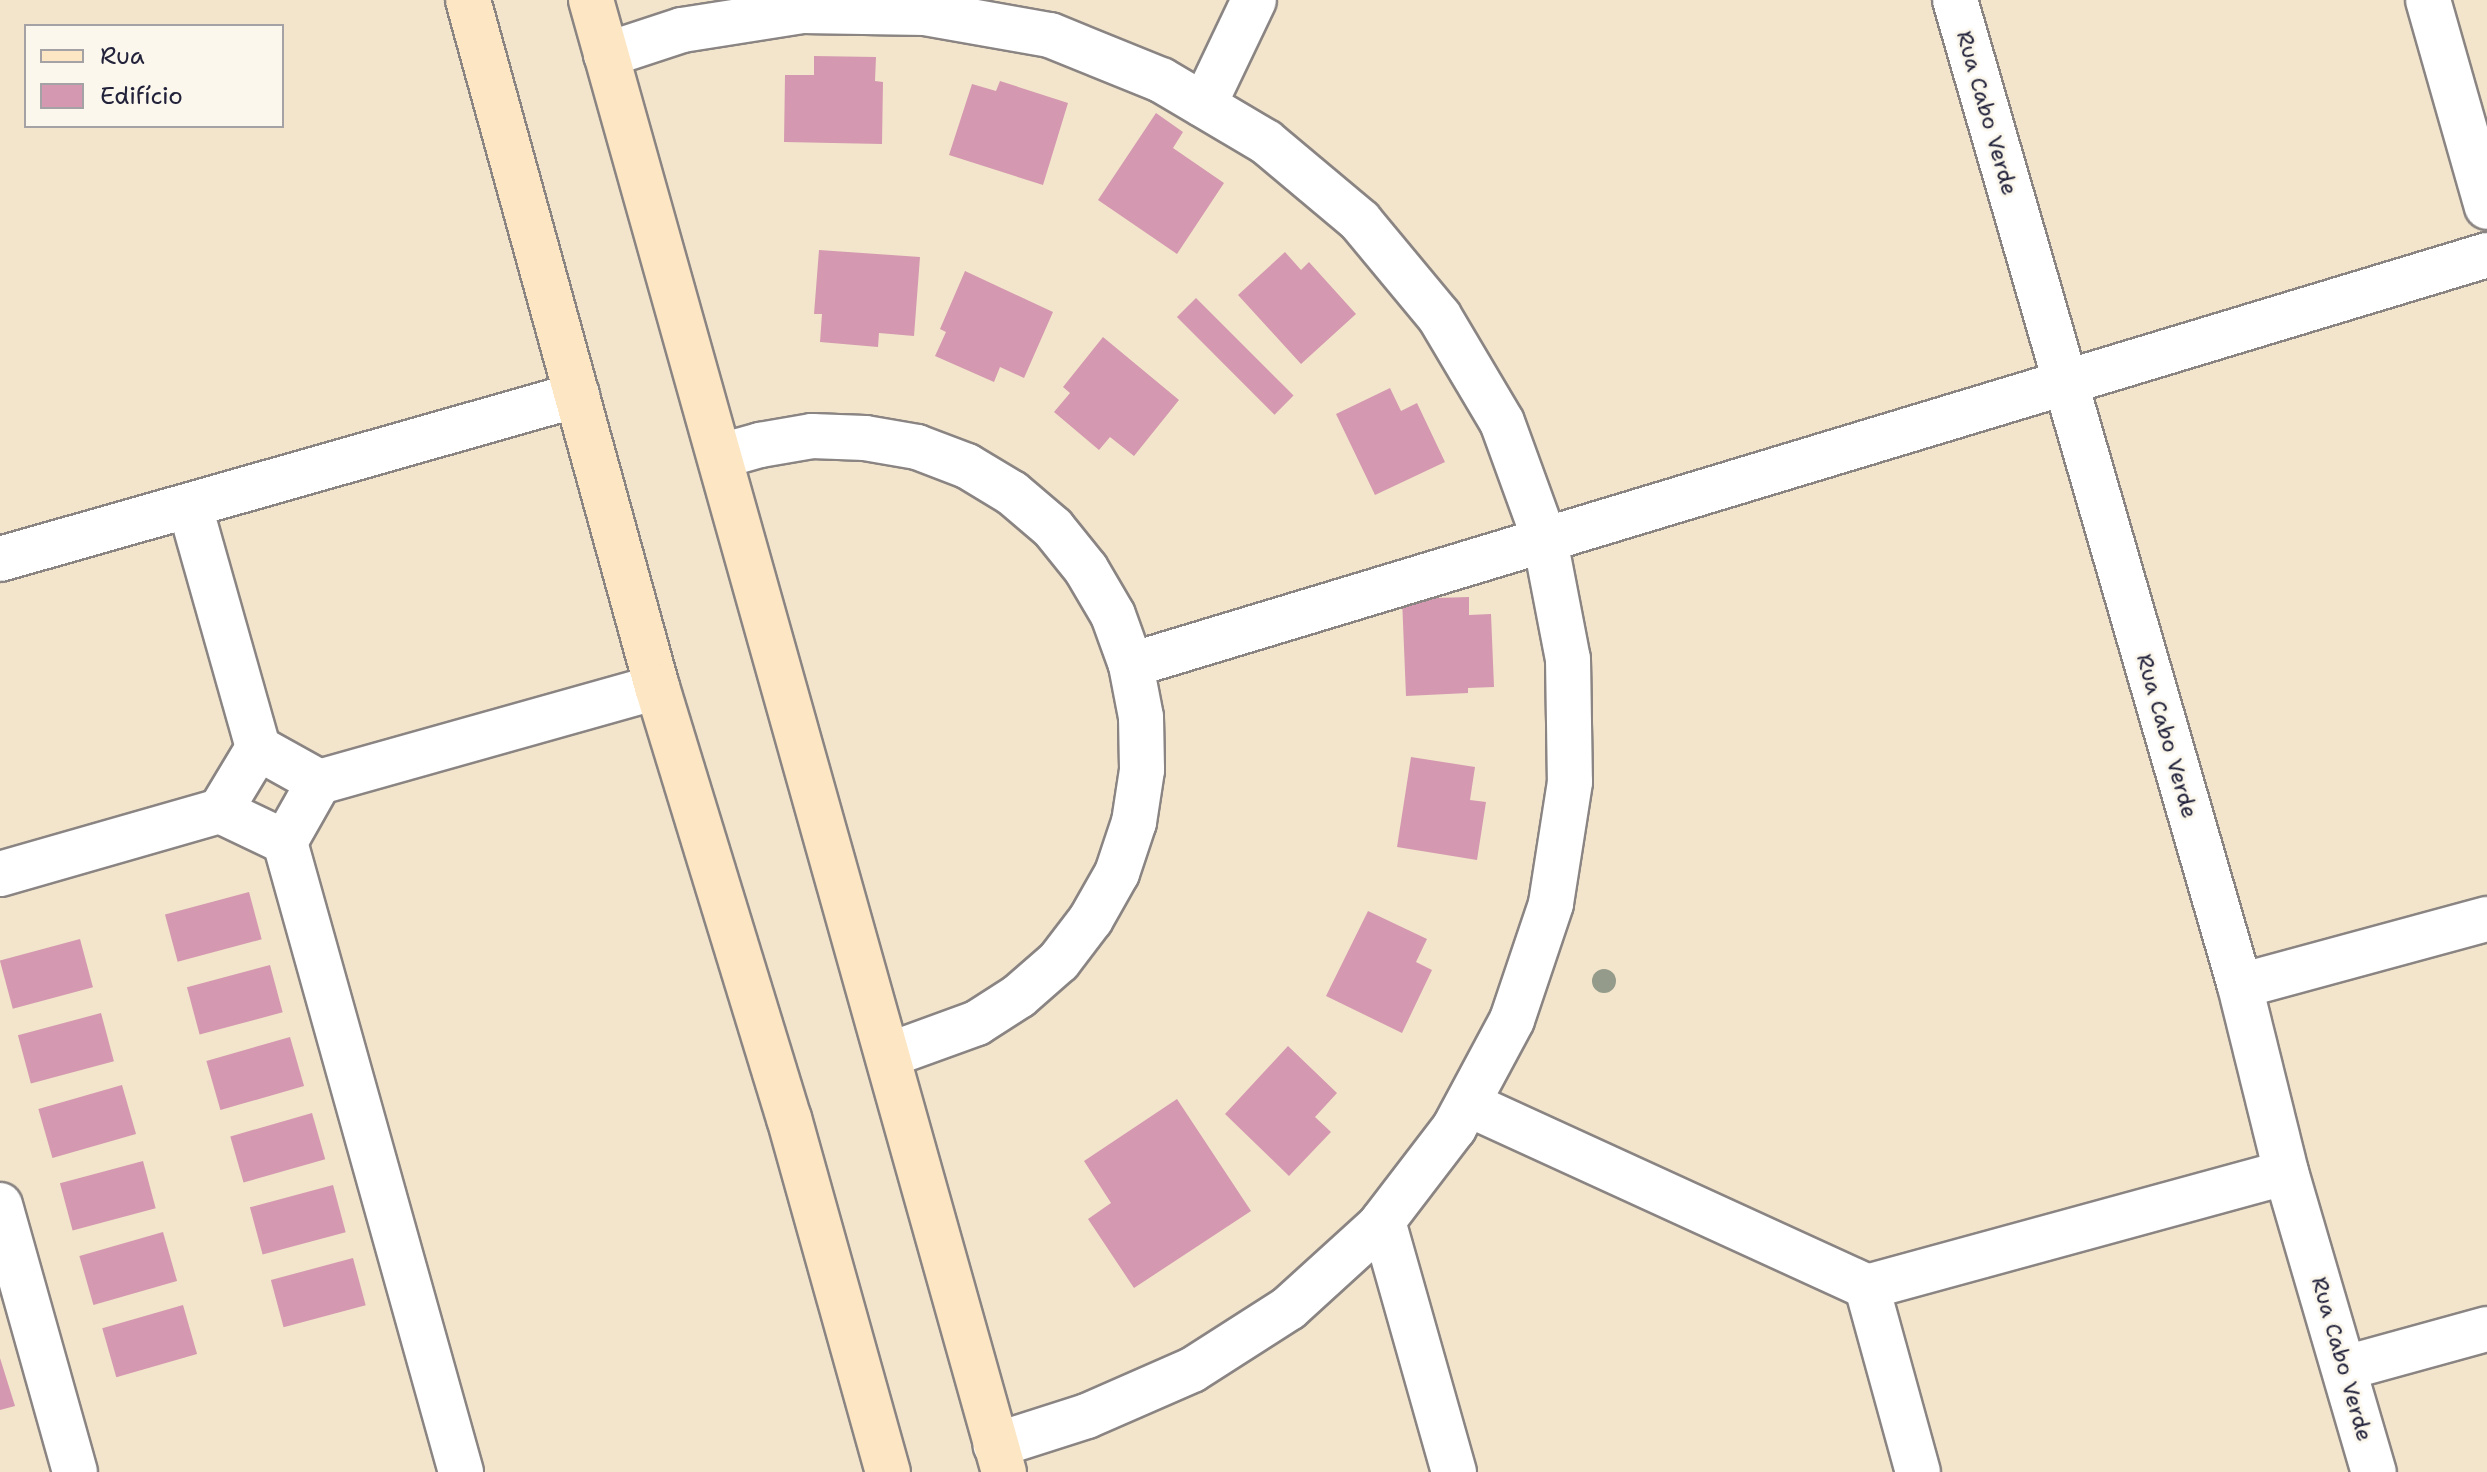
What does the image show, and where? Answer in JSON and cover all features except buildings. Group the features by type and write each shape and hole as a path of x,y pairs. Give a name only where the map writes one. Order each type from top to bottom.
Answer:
{"street":[{"path":"468,0 657,687 789,1118 888,1472"},
{"path":"591,0 606,55 721,456 1000,1458 1192,1370 1289,1308 1383,1221 1454,1128 1512,1020 1551,904 1570,782 1568,659 1545,540 1502,422 1439,316 1360,221 1266,142 1161,80 1045,18 803,11 682,30 606,55"},
{"path":"1204,105 1254,0"},
{"name":"Rua Cabo Verde","path":"1955,0 2240,986 2286,1172 2374,1472"},
{"path":"2428,0 2487,207"},
{"path":"1131,665 2487,255"},
{"path":"0,559 577,395"},
{"path":"721,456 812,436 865,438 917,447 967,466 1012,493 1053,528 1086,569 1113,615 1131,665 1141,717 1142,770 1136,809 1117,873 1091,919 1059,961 1019,996 977,1023 889,1055"},
{"path":"190,507 258,748 319,782"},
{"path":"461,1472 285,842 319,782 657,687"},
{"path":"220,811 258,748"},
{"path":"0,874 220,811 285,842"},
{"path":"2240,986 2487,919"},
{"path":"1468,1104 1867,1287 2286,1172"},
{"path":"0,1205 75,1472"},
{"path":"1383,1221 1454,1472"},
{"path":"1867,1287 1918,1472"},
{"path":"2345,1368 2487,1329"}]}
